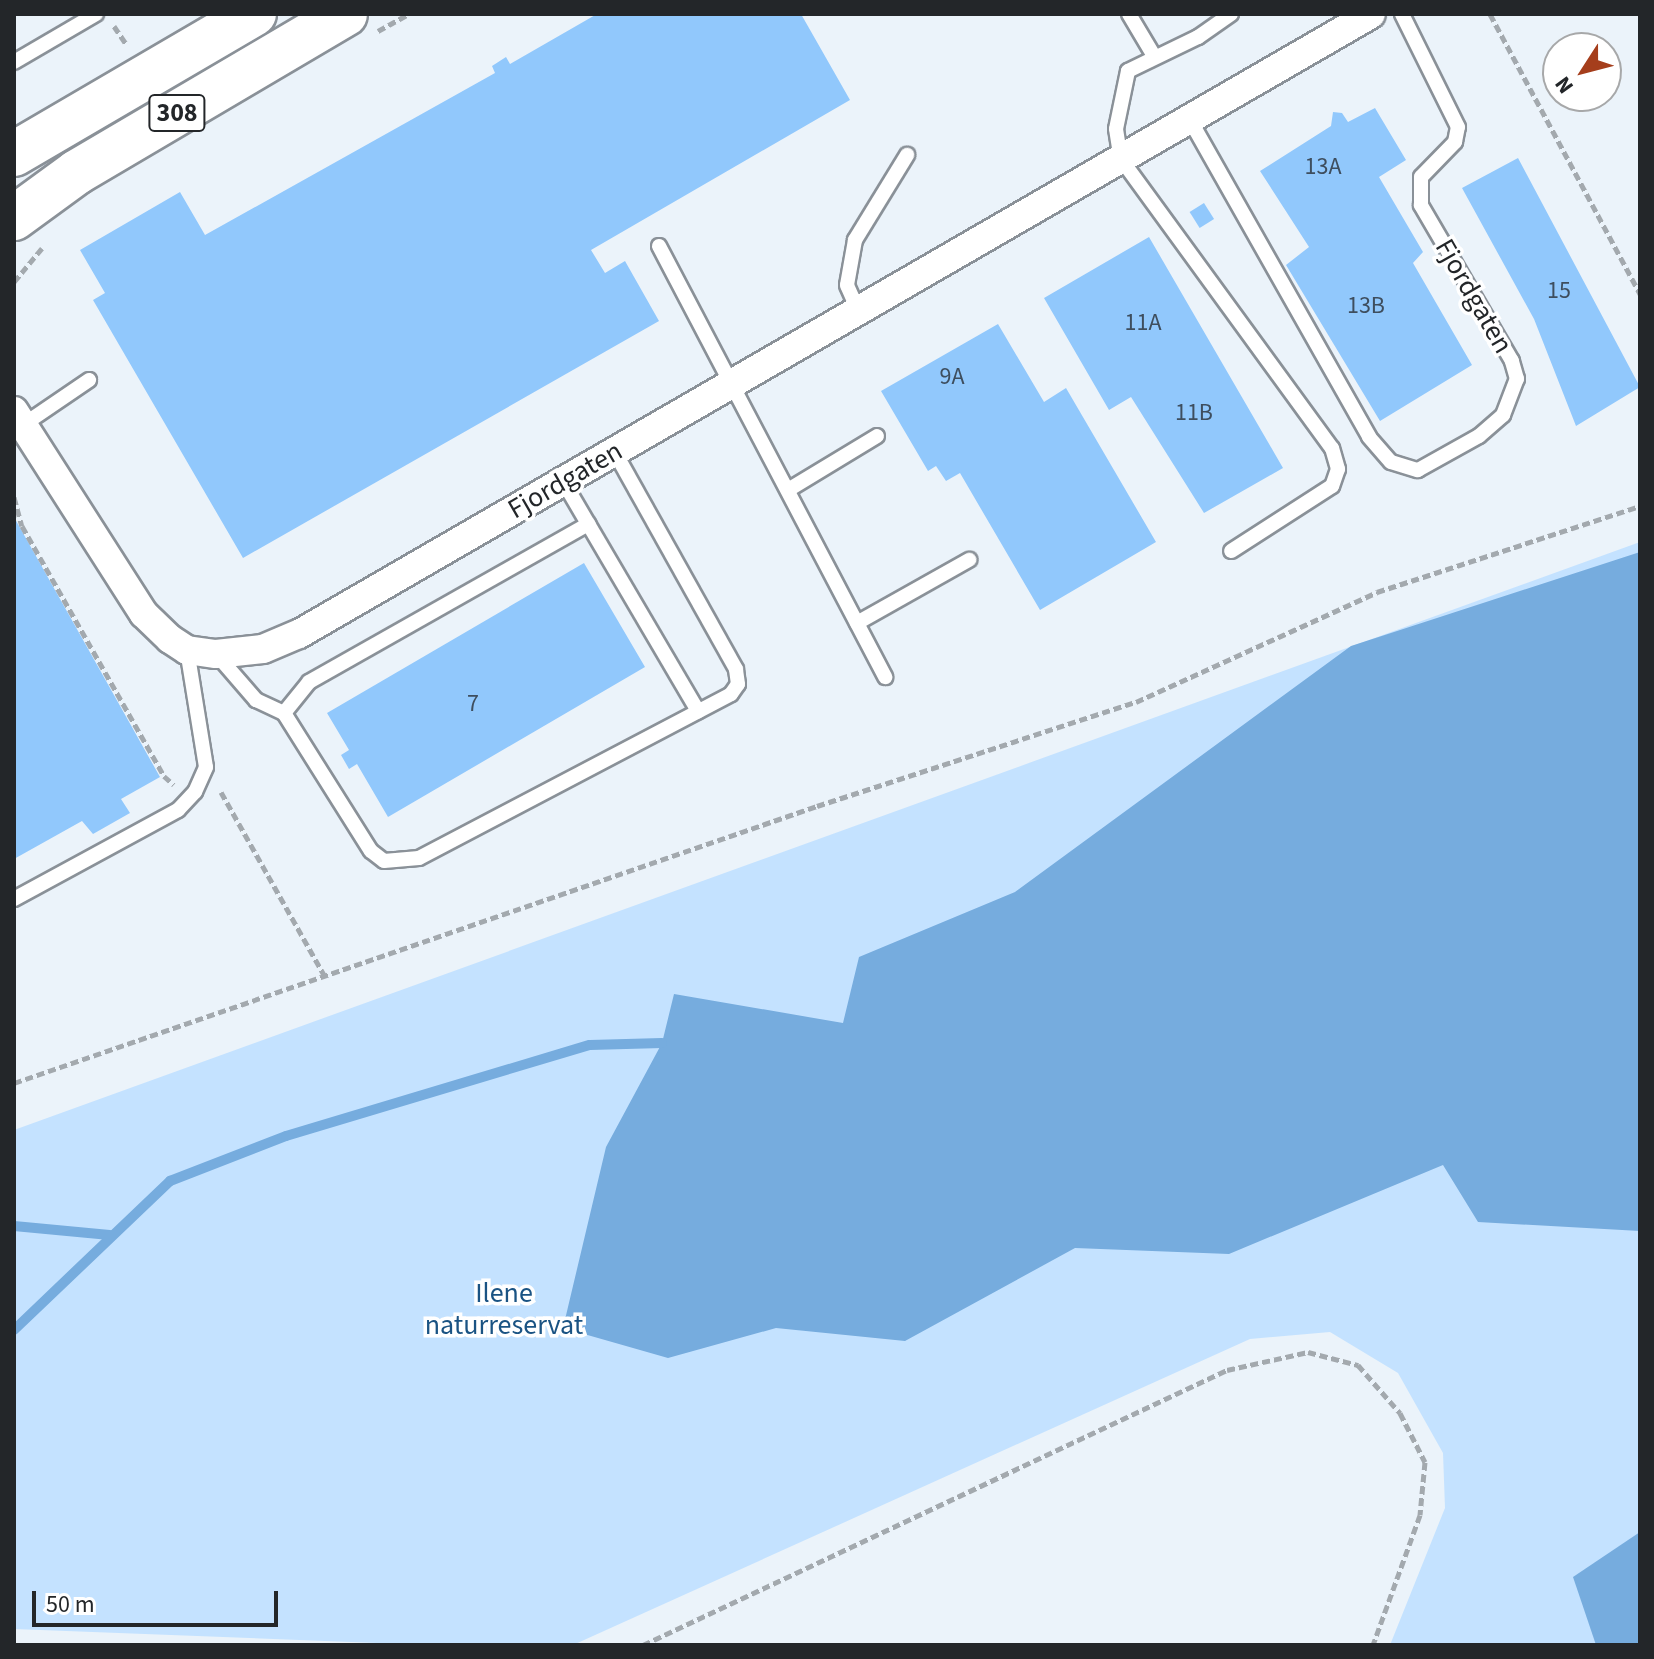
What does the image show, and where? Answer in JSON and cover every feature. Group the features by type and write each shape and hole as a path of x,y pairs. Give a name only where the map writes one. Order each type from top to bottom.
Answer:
{"main road":[{"name":"308","path":"14,154 254,14"},
{"name":"308","path":"14,218 77,172 345,14"}],"street":[{"name":"Fjordgaten","path":"187,650 216,654 263,649 299,634 1371,14"},
{"path":"19,418 144,614 187,650"}],"lane":[{"path":"14,62 96,14"},
{"path":"1129,14 1154,56"},
{"path":"1231,14 1198,37 1128,71 1122,82 1116,129 1121,159 1332,448 1338,469 1332,486 1231,551"},
{"name":"Fjordgaten","path":"1190,120 1369,437 1391,462 1418,470 1479,436 1503,415 1517,379 1512,361 1421,205 1421,177 1455,142 1458,127 1402,14"},
{"path":"858,310 847,285 855,240 907,155"},
{"path":"659,246 885,677"},
{"path":"19,418 89,380"},
{"path":"788,490 877,436"},
{"path":"216,654 256,700 284,713 371,851 384,861 398,863 419,858 731,694 738,684 736,669 614,451"},
{"path":"563,481 698,711"},
{"path":"284,713 309,682 588,524"},
{"path":"857,623 969,560"},
{"path":"14,899 178,810 189,798 206,767 187,650"}],"path":[{"path":"107,14 128,47 140,49"},
{"path":"1490,14 1640,294"},
{"path":"14,497 22,526 164,776 189,798"},
{"path":"14,1083 324,975 1136,702 1377,592 1640,506"},
{"path":"206,767 324,975"},
{"path":"643,1645 1227,1370 1308,1352 1358,1365 1400,1413 1425,1462 1420,1515 1373,1645"}],"green space":[{"name":"Ilene naturreservat","path":"1640,542 1640,1645 1390,1645 1445,1508 1443,1453 1398,1373 1330,1332 1250,1339 573,1645 429,1645 14,1629 14,1130"}],"water":[{"path":"1640,552 1640,1231 1478,1222 1443,1165 1229,1254 1075,1248 905,1341 776,1328 668,1358 563,1328 606,1147 662,1043 674,994 843,1023 859,957 1015,892 1351,646"},
{"path":"1640,1532 1640,1645 1596,1645 1573,1577"}],"building":[{"path":"597,14 801,14 850,100 591,250 605,273 625,261 659,321 243,558 93,300 105,293 80,250 180,192 205,235 495,73 492,66 506,57 510,64"},
{"path":"1375,108 1406,160 1379,177 1423,252 1413,263 1472,365 1380,421 1286,265 1309,247 1260,171 1331,126 1333,112 1342,113 1348,122"},
{"path":"1518,158 1640,387 1576,426 1534,319 1462,188"},
{"path":"1204,203 1214,219 1200,228 1190,212"},
{"path":"1149,237 1283,468 1204,513 1131,397 1109,410 1044,298"},
{"path":"998,324 1044,402 1066,388 1156,542 1040,610 960,473 946,481 936,466 928,471 881,391"},
{"path":"14,517 160,777 121,799 130,813 93,834 82,821 14,859"},
{"path":"584,563 645,667 388,817 357,764 349,769 341,755 349,750 327,713"}],"waterway":[{"path":"14,1330 170,1181 286,1136 590,1045 662,1043"},
{"path":"14,1226 110,1235"}]}
